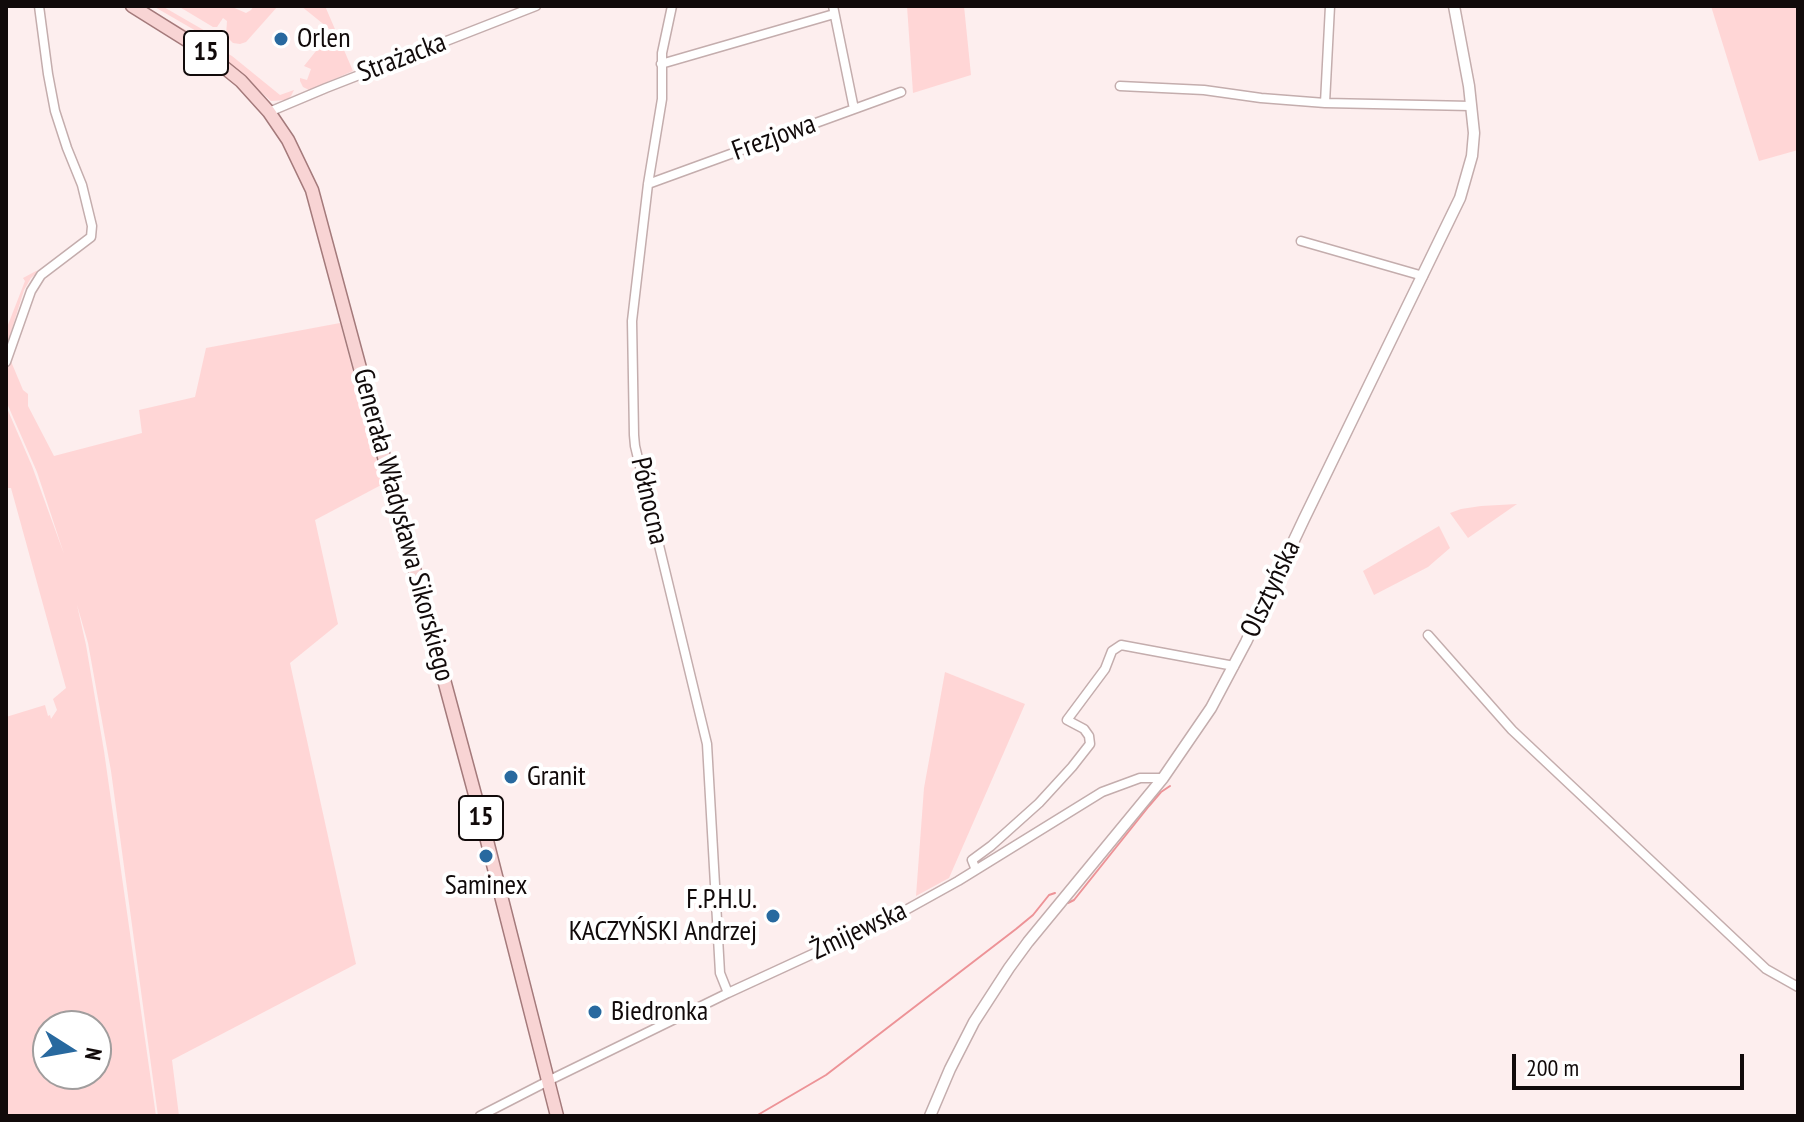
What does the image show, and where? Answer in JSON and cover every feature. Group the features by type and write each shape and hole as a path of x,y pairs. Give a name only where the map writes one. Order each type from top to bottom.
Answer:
{"main road":[{"name":"Generała Władysława Sikorskiego","path":"132,6 223,65 241,81 269,112 297,156 317,206 557,1116"}],"street":[{"path":"6,362 31,291 41,275 91,237 92,226 82,185 55,111 39,6"},
{"name":"Strażacka","path":"269,112 536,6"},
{"name":"Północna","path":"672,6 664,38 662,99 648,184 632,321 635,446 707,744 720,973 728,993"},
{"path":"1325,103 1330,6"},
{"name":"Olsztyńska","path":"930,1116 974,1022 1009,968 1163,778 1192,738 1234,666 1460,198 1472,156 1474,133 1454,6"},
{"path":"661,64 834,10 854,109"},
{"path":"1120,86 1204,90 1325,103 1471,106"},
{"name":"Frezjowa","path":"648,184 901,92"},
{"path":"1301,241 1423,276"},
{"path":"1428,635 1512,730 1766,969 1798,987"},
{"path":"976,870 972,860 1039,803 1090,744 1084,729 1067,720 1105,669 1112,651 1121,645 1234,666"},
{"name":"Żmijewska","path":"480,1116 728,993 895,916 1102,792 1140,778 1163,778"}],"shaded area":[{"path":"153,6 162,6 207,32 229,50"},
{"path":"178,6 230,6 246,13 254,6 278,6 246,42 240,44 233,43 226,36 227,21 223,18 217,27 213,27"},
{"path":"301,6 325,6 353,71 309,90 300,81 300,78 307,80 311,69 304,66 332,31"},
{"path":"907,6 964,6 971,75 913,93"},
{"path":"1711,6 1798,6 1798,150 1759,161"},
{"path":"145,7 232,56 280,95 294,90 291,96 287,100 271,101 235,69"},
{"path":"36,271 24,290 7,345 6,330 25,281 23,278"},
{"path":"340,323 383,484 315,520 338,624 290,663 356,964 172,1060 179,1116 158,1116 111,771 88,643 77,605 104,751 156,1116 6,1116 6,717 45,705 51,719 57,710 53,699 66,688 11,488 6,488 6,406 64,554 37,472 6,401 6,370 10,359 23,390 28,394 28,406 54,456 142,433 139,410 195,397 206,348"},
{"path":"1517,504 1468,538 1450,513 1481,506"},
{"path":"1439,526 1450,548 1428,567 1374,595 1363,571"},
{"path":"945,672 1025,704 949,878 916,896 924,788"}],"waterway":[{"path":"1067,902 1074,900 1149,806 1170,786"},
{"path":"756,1116 826,1075 1016,929 1033,915 1049,895 1055,893"}],"place":[{"name":"Orlen","path":"281,39"},
{"name":"Granit","path":"511,777"},
{"name":"Saminex","path":"486,856"},
{"name":"F.P.H.U. KACZYŃSKI Andrzej","path":"773,916"},
{"name":"Biedronka","path":"595,1012"}]}
